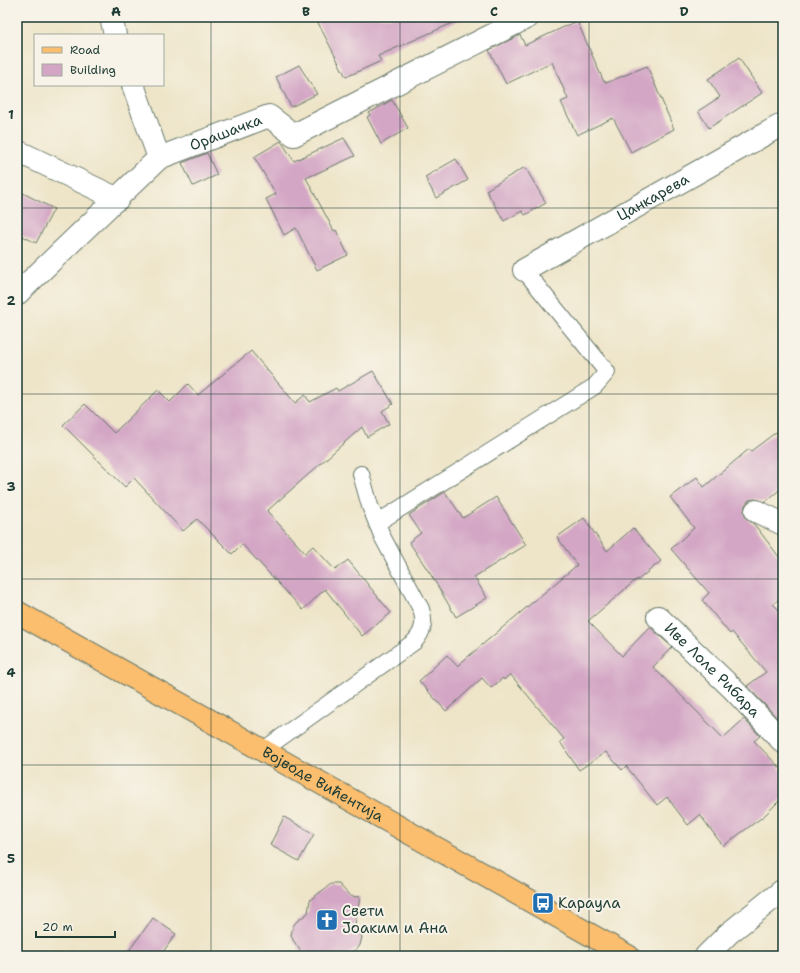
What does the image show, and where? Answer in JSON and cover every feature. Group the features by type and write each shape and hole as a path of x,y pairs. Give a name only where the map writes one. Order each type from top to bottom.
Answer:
{"main road":[{"name":"Војводе Вићентија","path":"17,612 628,956"}],"street":[{"path":"111,17 114,34"},
{"name":"Орашачка","path":"17,294 118,199 159,158 269,116 294,135 528,17"},
{"path":"133,86 159,158"},
{"name":"Цанкарева","path":"524,270 783,124"},
{"path":"17,151 118,199"},
{"path":"756,511 783,524"},
{"name":"Иве Лоле Рибара","path":"658,617 706,662 783,742"},
{"path":"706,956 728,934 783,890"}],"lane":[{"path":"377,523 595,386 607,372 524,270"},
{"path":"262,751 414,642 420,635 424,626 424,617 421,608 383,538 370,506 360,474"}],"building":[{"path":"315,17 466,17 378,56 381,61 346,77"},
{"path":"577,21 604,82 605,81 606,83 647,66 674,129 631,152 613,118 577,135 561,102 568,99 552,62 506,84 489,50 520,35 525,45"},
{"path":"739,58 762,93 709,128 698,111 720,97 708,79"},
{"path":"299,65 317,94 291,107 276,77"},
{"path":"392,100 408,128 381,144 367,117 370,115 369,113"},
{"path":"344,138 355,156 306,178 334,231 336,230 348,255 317,270 296,228 284,235 266,199 276,194 254,157 281,141 294,161"},
{"path":"207,153 217,175 193,186 182,163"},
{"path":"456,159 468,180 436,198 425,177"},
{"path":"525,167 546,203 525,215 522,211 504,221 486,190"},
{"path":"17,190 54,209 36,243 17,233"},
{"path":"251,351 295,403 305,395 310,402 336,388 338,391 373,371 393,404 382,411 389,424 367,437 362,427 267,511 305,553 313,546 335,570 348,560 391,613 362,636 325,589 303,610 242,544 232,554 197,519 183,531 134,478 125,487 63,425 85,404 114,433 158,390 170,402 188,384 198,395"},
{"path":"783,427 783,487 765,502 755,499 749,500 745,505 744,512 746,518 754,524 783,562 783,596 773,604 783,614 783,718 780,721 747,686 766,672 732,632 730,634 702,600 709,593 671,549 694,528 670,497 697,477 704,487 749,449 751,451"},
{"path":"445,492 463,518 496,497 526,545 474,577 487,598 456,617 409,542 421,533 409,515"},
{"path":"584,518 607,551 633,528 661,561 638,580 637,579 588,621 622,656 650,627 672,647 653,667 723,738 744,719 760,736 754,741 783,771 783,797 764,816 723,846 700,815 688,825 667,797 657,805 626,766 622,770 606,752 579,770 560,742 564,739 510,674 504,680 503,678 491,688 482,678 446,711 419,681 447,655 457,666 577,565 557,537"},
{"path":"284,817 314,834 299,861 270,845"},
{"name":"Свети Јоаким и Ана","path":"331,884 339,884 350,896 360,897 355,925 362,937 360,945 358,948 345,956 304,956 291,935 293,926 308,913 310,900"},
{"path":"153,918 176,934 160,956 125,956"}],"place":[{"name":"Караула","path":"543,903"},
{"name":"Свети Јоаким и Ана","path":"327,920"}]}
